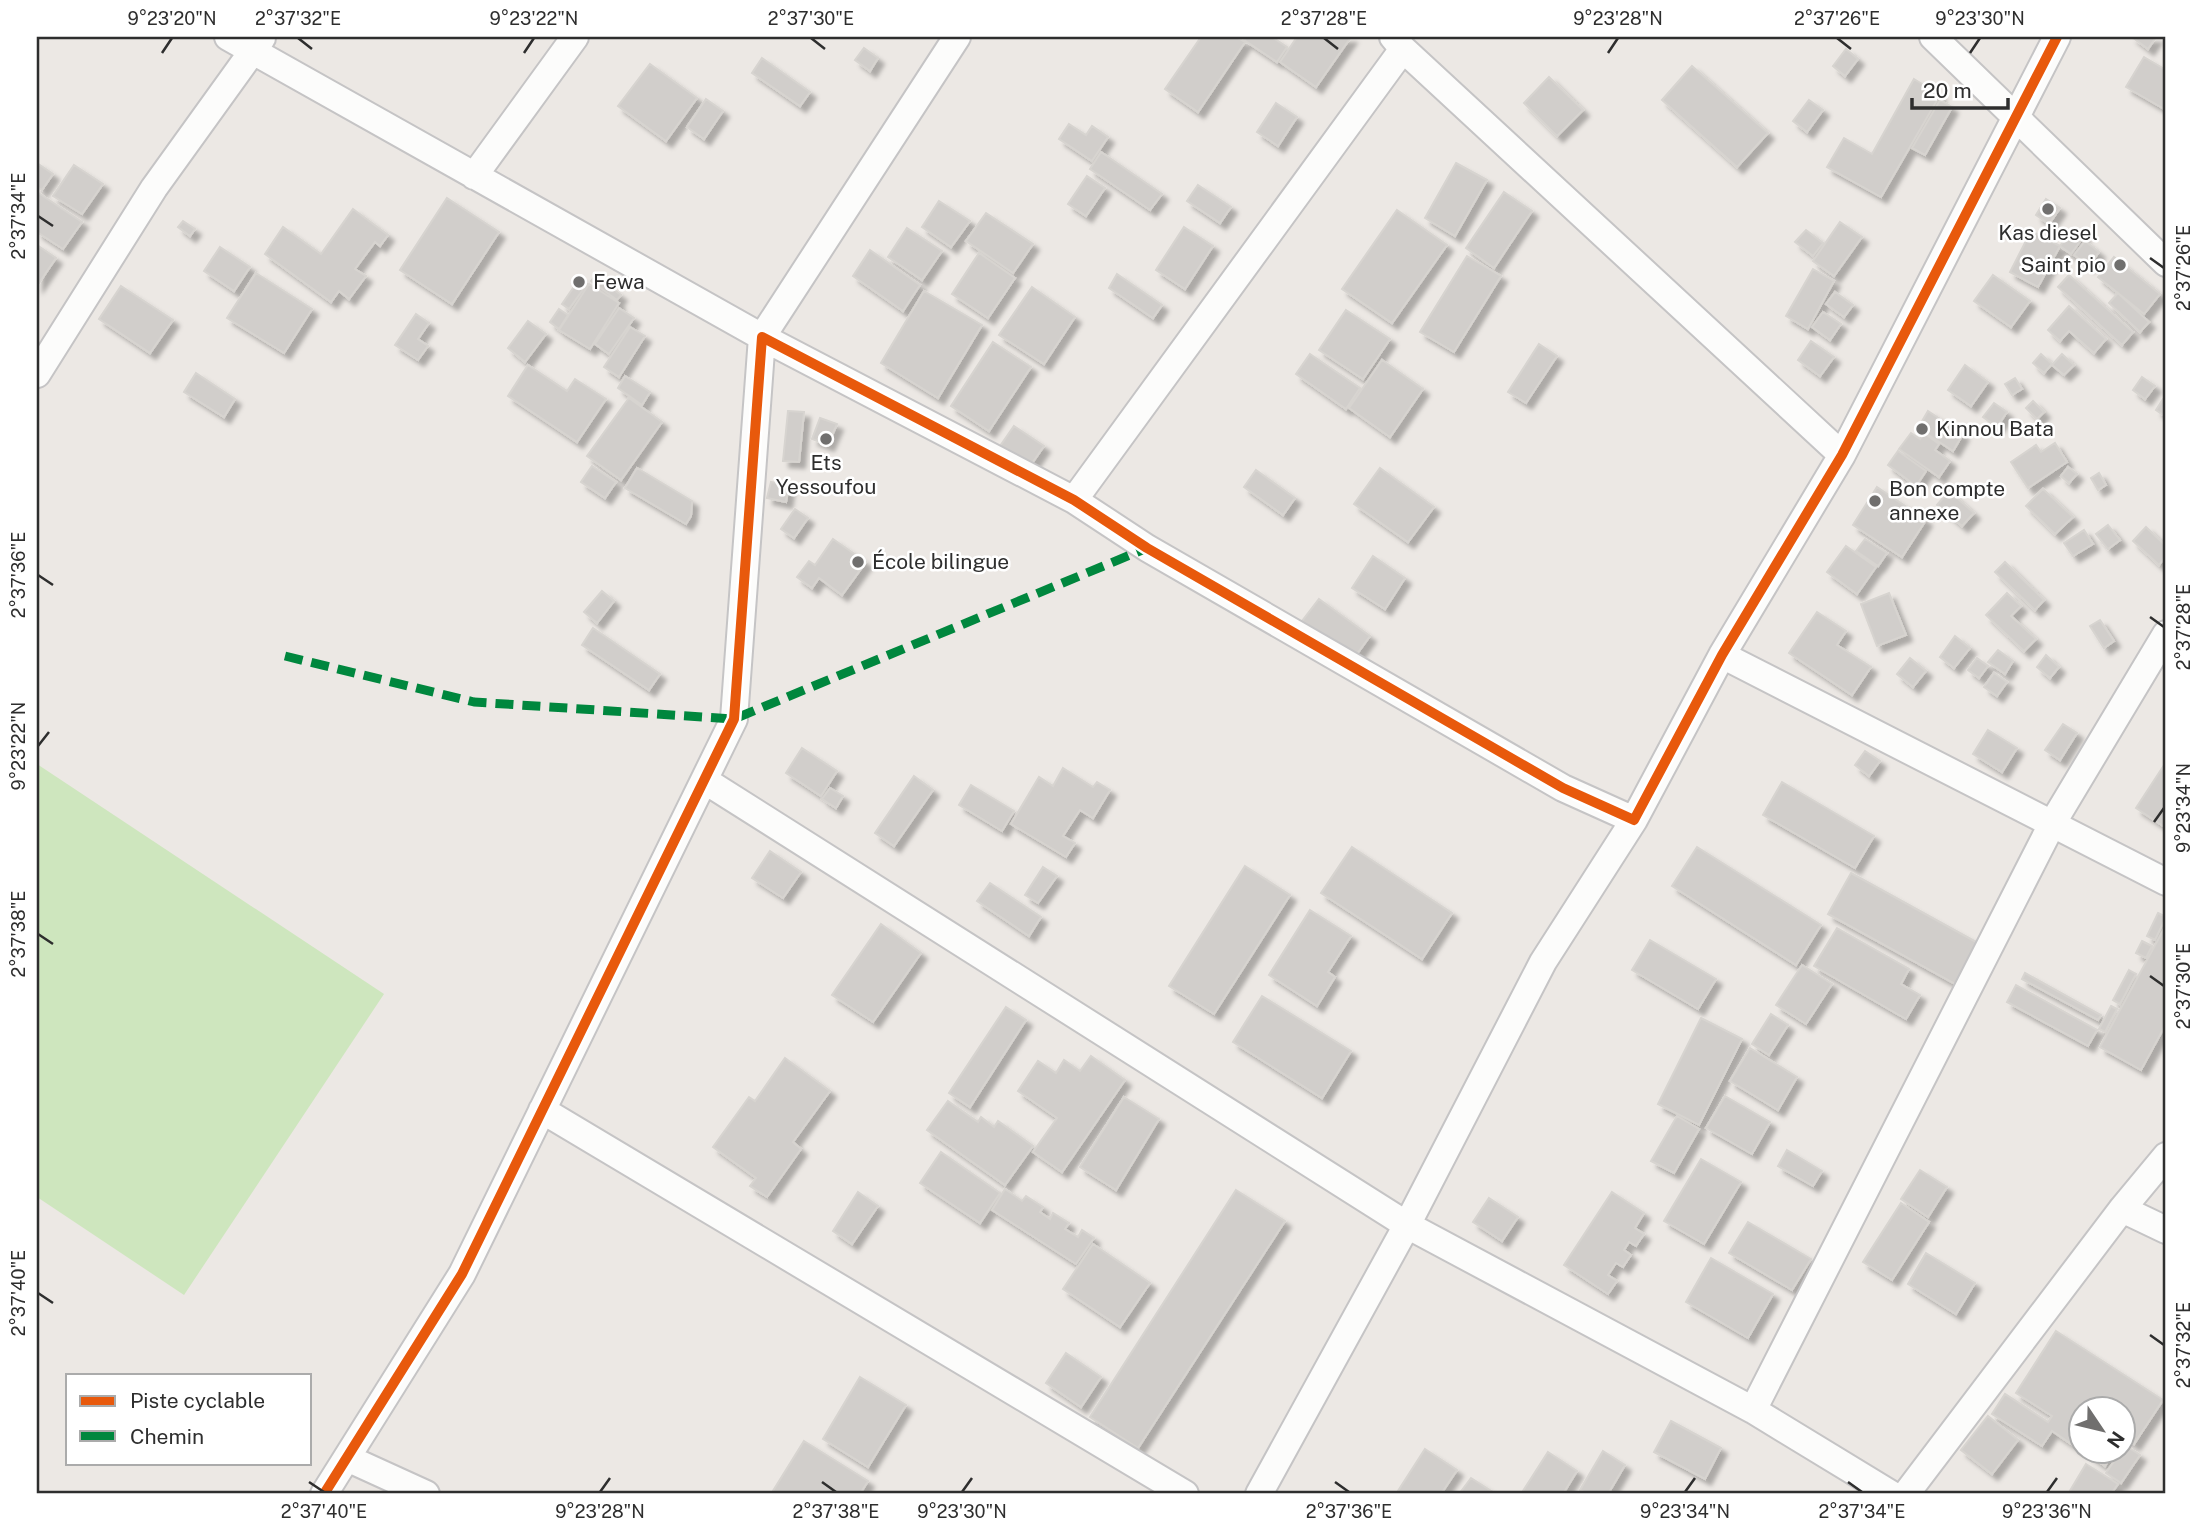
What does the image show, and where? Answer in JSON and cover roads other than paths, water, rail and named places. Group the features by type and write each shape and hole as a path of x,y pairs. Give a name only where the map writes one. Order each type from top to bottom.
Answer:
{"street":[{"path":"228,37 258,44 474,176 762,337 1074,500 1147,548 1563,788 1634,820"},
{"path":"474,176 575,37"},
{"path":"324,1494 462,1274 734,719 762,337 957,37"},
{"path":"1933,37 2166,263"},
{"path":"1259,1494 1407,1226 1543,962 1634,820 1722,655 1842,455 2057,37"},
{"path":"1074,500 1398,43 1842,455"},
{"path":"37,374 155,188 258,44"},
{"path":"1753,1410 2052,824 2166,634"},
{"path":"1722,655 2166,882"},
{"path":"704,780 1407,1226 1753,1410 1891,1494"},
{"path":"542,1110 1185,1494"},
{"path":"1906,1494 2122,1209 2166,1156"},
{"path":"2122,1209 2166,1230"},
{"path":"347,1458 426,1494"}],"place":[{"name":"Kas diesel","path":"2048,209"},
{"name":"Saint pio","path":"2120,265"},
{"name":"Fewa","path":"579,282"},
{"name":"Kinnou Bata","path":"1922,429"},
{"name":"Ets Yessoufou","path":"826,439"},
{"name":"Bon compte annexe","path":"1875,501"},
{"name":"École bilingue","path":"858,562"}]}
